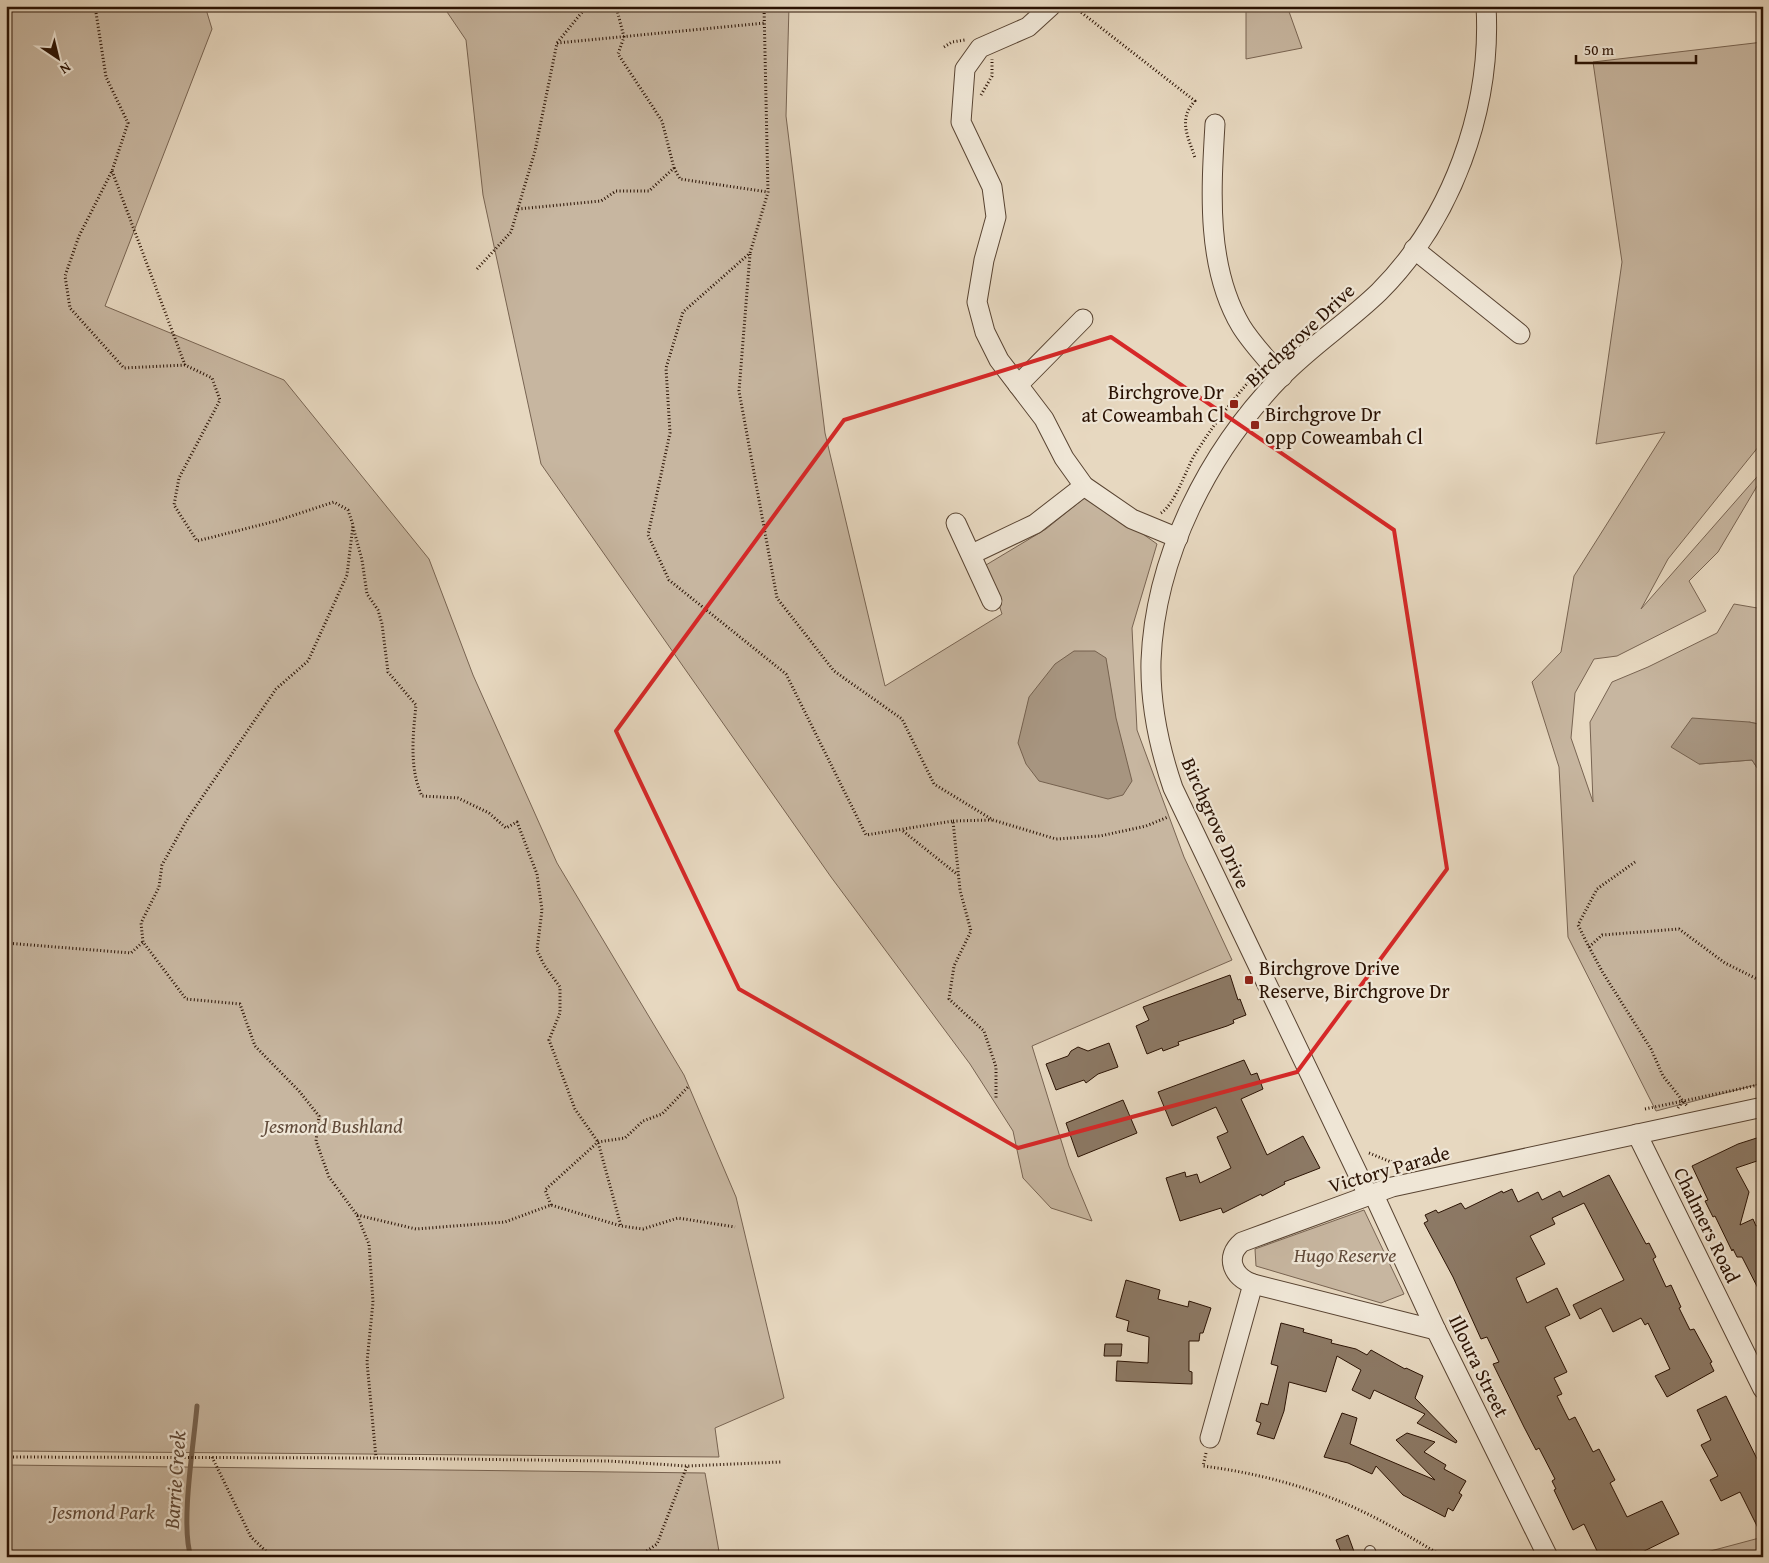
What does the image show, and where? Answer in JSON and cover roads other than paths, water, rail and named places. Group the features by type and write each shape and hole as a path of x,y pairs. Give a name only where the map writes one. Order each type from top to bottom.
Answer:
{"street":[{"path":"1051,6 1028,28 983,47 965,69 961,122 992,187 996,217 984,260 977,302 988,339 999,360 1044,419 1064,458 1084,486 1132,519 1178,538"},
{"name":"Birchgrove Drive","path":"1370,1194 1183,811 1167,771 1159,742 1151,663 1158,602 1178,538 1201,488 1234,434 1282,377 1381,290 1414,249 1444,201 1462,161 1474,122 1485,66 1486,6"},
{"path":"1215,124 1212,170 1218,267 1230,302 1241,325 1282,377"},
{"path":"1414,249 1520,334"},
{"path":"1018,385 1083,319"},
{"path":"972,554 1035,524 1084,486"},
{"path":"956,523 972,554 992,601"},
{"name":"Victory Parade","path":"1252,1284 1239,1277 1232,1267 1233,1252 1242,1242 1370,1194 1406,1184 1763,1107"},
{"name":"Chalmers Road","path":"1637,1134 1763,1389"},
{"name":"Illoura Street","path":"1370,1194 1548,1557"},
{"path":"1210,1438 1252,1284 1436,1330"}],"waterway":[{"name":"Barrie Creek","path":"191,1557 188,1543 187,1505 197,1406"}],"place":[{"name":"Birchgrove Dr at Coweambah Cl","path":"1234,404"},
{"name":"Birchgrove Dr opp Coweambah Cl","path":"1255,425"},
{"name":"Birchgrove Drive Reserve, Birchgrove Dr","path":"1249,980"}],"park label":[{"name":"Jesmond Bushland","path":"333,1126"},
{"name":"Hugo Reserve","path":"1345,1255"},
{"name":"Jesmond Park","path":"103,1512"}]}
